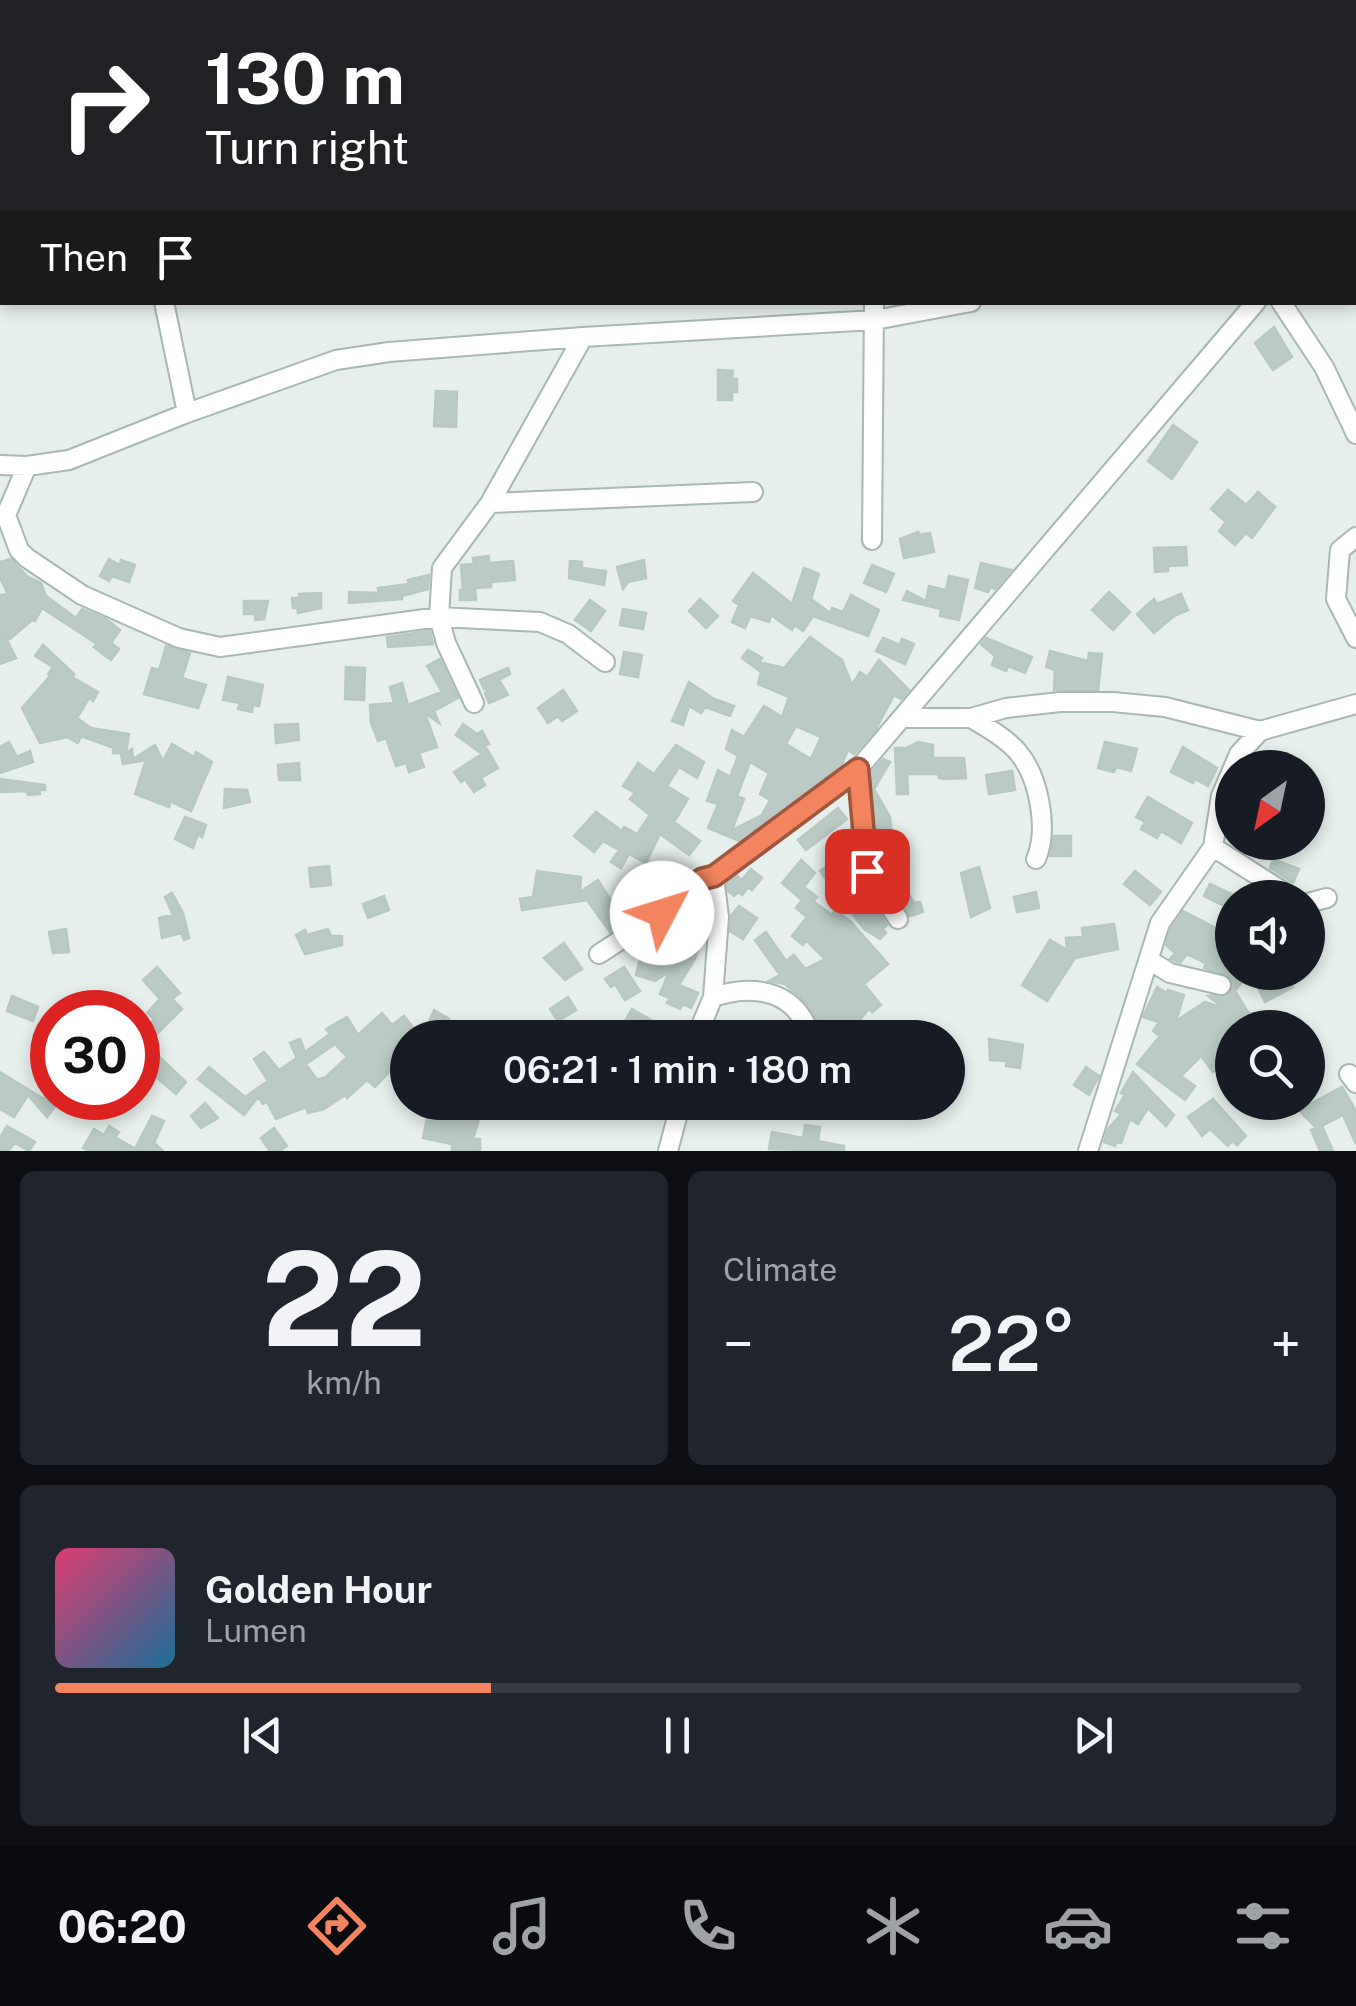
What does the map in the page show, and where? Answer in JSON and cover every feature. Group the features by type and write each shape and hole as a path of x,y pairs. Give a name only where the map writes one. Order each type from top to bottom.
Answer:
{"street":[{"path":"165,305 186,413"},
{"path":"0,465 69,460 336,360 389,352 939,305"},
{"path":"599,954 662,913 702,879 714,876 858,769 1254,305"},
{"path":"1283,305 1324,367 1356,434"},
{"path":"872,540 874,311"},
{"path":"474,703 446,643 439,617 442,568 490,504 583,337"},
{"path":"27,466 6,516 19,550 82,594 178,638 220,647 439,617 540,622 568,634 605,662"},
{"path":"490,504 753,492"},
{"path":"1356,537 1340,550 1336,599 1356,638"},
{"path":"902,718 971,718 1006,708 1113,702 1165,708 1260,731"},
{"path":"1088,1151 1167,908 1213,847 1228,774 1248,741 1260,731 1356,704"},
{"path":"971,718 1012,746 1027,766 1042,812 1036,859"},
{"path":"858,769 867,871 898,920"},
{"path":"1213,847 1265,880"},
{"path":"703,1020 713,996 718,917 714,876"},
{"path":"1149,960 1170,974 1215,984"},
{"path":"713,996 765,990 798,1008 803,1020"},
{"path":"668,1151 676,1120"}],"building":[{"path":"1274,327 1292,357 1273,370 1255,343"},
{"path":"718,370 733,371 732,379 737,379 737,392 732,392 732,400 718,400"},
{"path":"436,391 457,392 456,427 434,426"},
{"path":"1173,425 1197,442 1172,479 1148,461"},
{"path":"1228,490 1246,505 1258,492 1275,507 1252,538 1246,533 1235,545 1219,531 1226,522 1211,509"},
{"path":"918,532 930,533 934,552 904,558 900,539"},
{"path":"1186,547 1187,565 1168,566 1168,571 1155,572 1154,548"},
{"path":"489,556 489,563 513,561 515,580 491,582 491,587 475,588 476,600 460,600 461,565 474,564 473,558"},
{"path":"11,559 28,577 41,583 46,596 76,618 82,609 120,630 111,643 119,649 111,660 94,647 97,644 42,608 35,621 10,639 5,636 16,658 0,664 0,595 8,594 0,578 0,562"},
{"path":"109,559 120,565 121,560 135,565 129,582 112,576 109,581 100,576"},
{"path":"644,560 646,578 628,582 623,589 617,567"},
{"path":"570,561 582,562 582,568 606,571 604,585 569,578"},
{"path":"981,563 1011,570 988,592 975,588"},
{"path":"872,565 894,574 886,592 864,583"},
{"path":"804,568 819,574 811,599 830,613 832,608 843,612 851,595 879,610 868,636 813,616 803,631 795,625 792,630 771,615 769,622 750,616 745,628 732,622 739,605 733,601 753,573 792,604"},
{"path":"429,575 428,589 402,599 349,603 349,592 379,593 378,588 409,584 408,580"},
{"path":"949,576 968,580 959,620 940,616 941,609 903,600 907,591 926,601 929,586 946,590"},
{"path":"1109,592 1130,612 1113,630 1092,610"},
{"path":"321,593 321,608 298,613 293,608 292,598 299,598 299,594"},
{"path":"1181,594 1188,610 1154,633 1137,614 1154,599 1157,604"},
{"path":"700,599 718,616 706,628 689,611"},
{"path":"590,600 605,611 591,631 575,620"},
{"path":"244,601 268,601 264,619 255,620 255,614 244,614"},
{"path":"623,609 646,613 643,629 620,625"},
{"path":"430,631 433,644 388,647 387,637"},
{"path":"810,637 842,660 852,685 860,672 867,677 879,660 909,690 901,699 894,695 876,729 854,754 848,750 841,766 740,841 708,828 718,804 707,801 718,770 730,777 738,756 726,749 732,730 744,737 764,706 782,717 789,697 758,684 761,672 742,658 748,650 762,658 759,662 784,668","holes":["796,726 821,737 811,759 786,744","750,762 769,773 760,794 770,800 762,815 732,830 744,799 737,796"]},
{"path":"883,638 900,645 902,639 914,644 905,664 876,651"},
{"path":"986,638 1032,657 1025,673 992,665 995,656 981,644"},
{"path":"43,645 74,674 72,677 98,692 93,701 89,698 77,718 91,728 129,734 126,753 132,749 133,759 155,745 163,761 172,744 212,762 191,811 170,801 169,807 135,794 146,760 123,764 121,755 125,753 113,753 114,748 81,736 78,743 67,737 40,743 22,708 50,676 53,667 35,656"},
{"path":"166,646 190,653 182,678 206,685 198,708 144,694 152,668 159,670"},
{"path":"1050,651 1088,661 1089,653 1102,654 1098,690 1054,690 1055,670 1046,667"},
{"path":"624,652 642,655 638,677 620,674"},
{"path":"440,659 458,698 434,711 439,723 425,713 437,747 419,753 424,767 409,772 406,763 396,766 386,738 378,741 370,705 394,703 390,687 402,683 408,705 442,692 427,666"},
{"path":"346,667 365,668 364,700 345,699"},
{"path":"508,668 510,674 499,680 508,695 489,703 485,693 492,685 484,689 480,680"},
{"path":"228,677 263,685 259,706 253,705 252,712 238,709 240,703 223,700"},
{"path":"689,682 714,699 734,706 730,716 705,707 701,713 689,706 683,725 672,721"},
{"path":"563,690 577,711 562,721 558,716 548,723 538,708"},
{"path":"298,724 299,740 276,743 275,725"},
{"path":"463,724 477,734 482,731 489,744 485,746 498,768 481,778 485,785 474,792 454,772 482,754 456,735"},
{"path":"9,742 17,757 30,751 33,762 0,773 0,747"},
{"path":"918,742 933,745 933,758 964,758 966,778 907,774 908,794 897,794 895,748"},
{"path":"1105,742 1137,749 1131,771 1098,768"},
{"path":"676,745 704,762 697,778 679,767 667,786 688,799 674,822 700,841 689,855 660,834 646,863 629,854 621,868 611,862 619,850 603,841 594,852 574,836 596,812 622,831 624,827 637,834 650,815 630,799 635,793 623,786 638,763 654,774"},
{"path":"1183,747 1215,767 1208,786 1171,772"},
{"path":"883,759 890,762 874,789 890,817 894,857 898,854 904,865 898,869 904,879 901,881 914,903 920,902 923,912 910,916 879,867 871,773"},
{"path":"299,763 300,780 279,780 278,765"},
{"path":"1012,771 1015,790 989,794 986,775"},
{"path":"0,779 45,785 45,790 28,795 27,791 0,792"},
{"path":"225,789 247,790 250,802 224,808"},
{"path":"1148,797 1192,823 1181,843 1161,831 1157,838 1141,829 1145,822 1136,817"},
{"path":"838,808 847,819 806,850 798,840"},
{"path":"185,817 206,825 193,848 175,839"},
{"path":"1054,836 1071,836 1071,856 1050,856"},
{"path":"801,860 815,873 804,887 817,897 813,901 832,915 835,910 851,922 888,964 864,984 881,1005 872,1012 869,1009 860,1020 816,1020 804,1001 785,984 769,981 780,975 755,940 766,932 786,961 794,955 805,969 825,959 806,940 803,945 792,936 807,917 796,908 802,900 782,883"},
{"path":"1276,860 1299,869 1294,880 1288,880 1270,868"},
{"path":"830,864 852,891 861,885 887,925 880,939 864,929 820,871"},
{"path":"329,866 331,885 311,887 309,868"},
{"path":"979,867 990,908 971,917 961,873"},
{"path":"751,869 762,878 752,890 748,887 742,895 739,892 734,896 728,891 727,882 736,875 742,880"},
{"path":"537,871 581,877 580,892 598,880 618,912 656,885 662,896 610,932 587,900 522,910 520,899 533,897"},
{"path":"1135,871 1161,892 1150,905 1124,884"},
{"path":"1210,884 1215,886 1215,902 1204,896"},
{"path":"1036,892 1039,908 1017,912 1014,897"},
{"path":"172,893 183,913 189,938 184,940 181,933 162,938 159,918 173,915 165,897"},
{"path":"384,896 389,910 368,918 363,904"},
{"path":"692,904 705,911 699,928 704,930 695,959 679,985 698,993 691,1008 683,1004 680,1009 660,994 669,972 655,981 636,975 643,947 676,957 686,939 679,937 684,920 680,919"},
{"path":"739,906 757,918 743,939 730,931 731,916"},
{"path":"1183,911 1215,927 1215,972 1187,954 1180,963 1170,959 1175,953 1166,945"},
{"path":"1114,924 1118,949 1075,958 1047,1001 1022,985 1050,940 1067,950 1066,938 1083,937 1082,928"},
{"path":"66,929 69,952 53,953 49,932"},
{"path":"328,929 331,936 342,936 342,945 305,954 296,935 305,930 307,935"},
{"path":"564,943 582,969 565,980 544,958"},
{"path":"157,967 180,993 172,999 182,1009 160,1031 160,990 152,990 143,980"},
{"path":"624,967 640,991 625,1000 615,984 611,987 605,979"},
{"path":"1157,987 1184,995 1176,1021 1205,1002 1225,1009 1208,996 1236,990 1246,1010 1215,1010 1215,1071 1201,1056 1181,1076 1195,1086 1185,1100 1137,1064 1160,1036 1153,1031 1159,1022 1143,1017"},
{"path":"1259,990 1287,990 1265,1002"},
{"path":"12,996 30,1004 30,1020 7,1011"},
{"path":"568,997 576,1010 557,1020 550,1009"},
{"path":"632,1009 651,1020 626,1020"},
{"path":"434,1010 449,1019 448,1020 430,1020"},
{"path":"382,1013 390,1023 390,1071 375,1087 367,1080 347,1098 345,1095 324,1109 308,1113 306,1107 276,1119 267,1102 263,1104 258,1097 244,1115 198,1079 209,1067 245,1097 268,1081 254,1059 264,1052 279,1070 297,1058 290,1043 300,1039 305,1052 330,1034 326,1029 347,1017 358,1035","holes":["335,1044 347,1057 326,1077 317,1080 306,1064"]},
{"path":"989,1039 1023,1045 1020,1068 1006,1066 1007,1061 990,1060"},
{"path":"160,1058 186,1082 176,1094 160,1080"},
{"path":"1086,1067 1099,1076 1089,1095 1074,1085"},
{"path":"0,1072 30,1090 30,1097 28,1095 14,1117 0,1109"},
{"path":"1133,1072 1174,1115 1166,1126 1148,1108 1138,1124 1130,1119 1121,1143 1116,1142 1115,1146 1104,1142 1108,1129 1121,1114 1115,1111"},
{"path":"1342,1087 1356,1111 1356,1144 1343,1115 1322,1126 1333,1151 1320,1151 1311,1130 1316,1128 1308,1120 1325,1120 1325,1096"},
{"path":"1213,1099 1215,1120 1232,1120 1246,1136 1237,1145 1232,1141 1228,1146 1210,1129 1202,1136 1188,1117"},
{"path":"205,1103 218,1118 201,1128 191,1116"},
{"path":"150,1120 164,1121 154,1143 163,1151 142,1151 136,1147"},
{"path":"427,1120 479,1120 473,1139 480,1139 480,1151 452,1151 452,1144 423,1138"},
{"path":"805,1125 820,1127 818,1141 844,1146 844,1151 769,1149 772,1132 803,1138"},
{"path":"7,1126 35,1142 29,1151 15,1143 8,1151 0,1151 0,1138"},
{"path":"109,1126 119,1132 115,1137 139,1151 83,1148 94,1129 104,1135"},
{"path":"274,1128 287,1146 280,1151 270,1151 261,1138"}],"route":[{"path":"662,913 702,879 714,876 858,769 867,871"}]}
